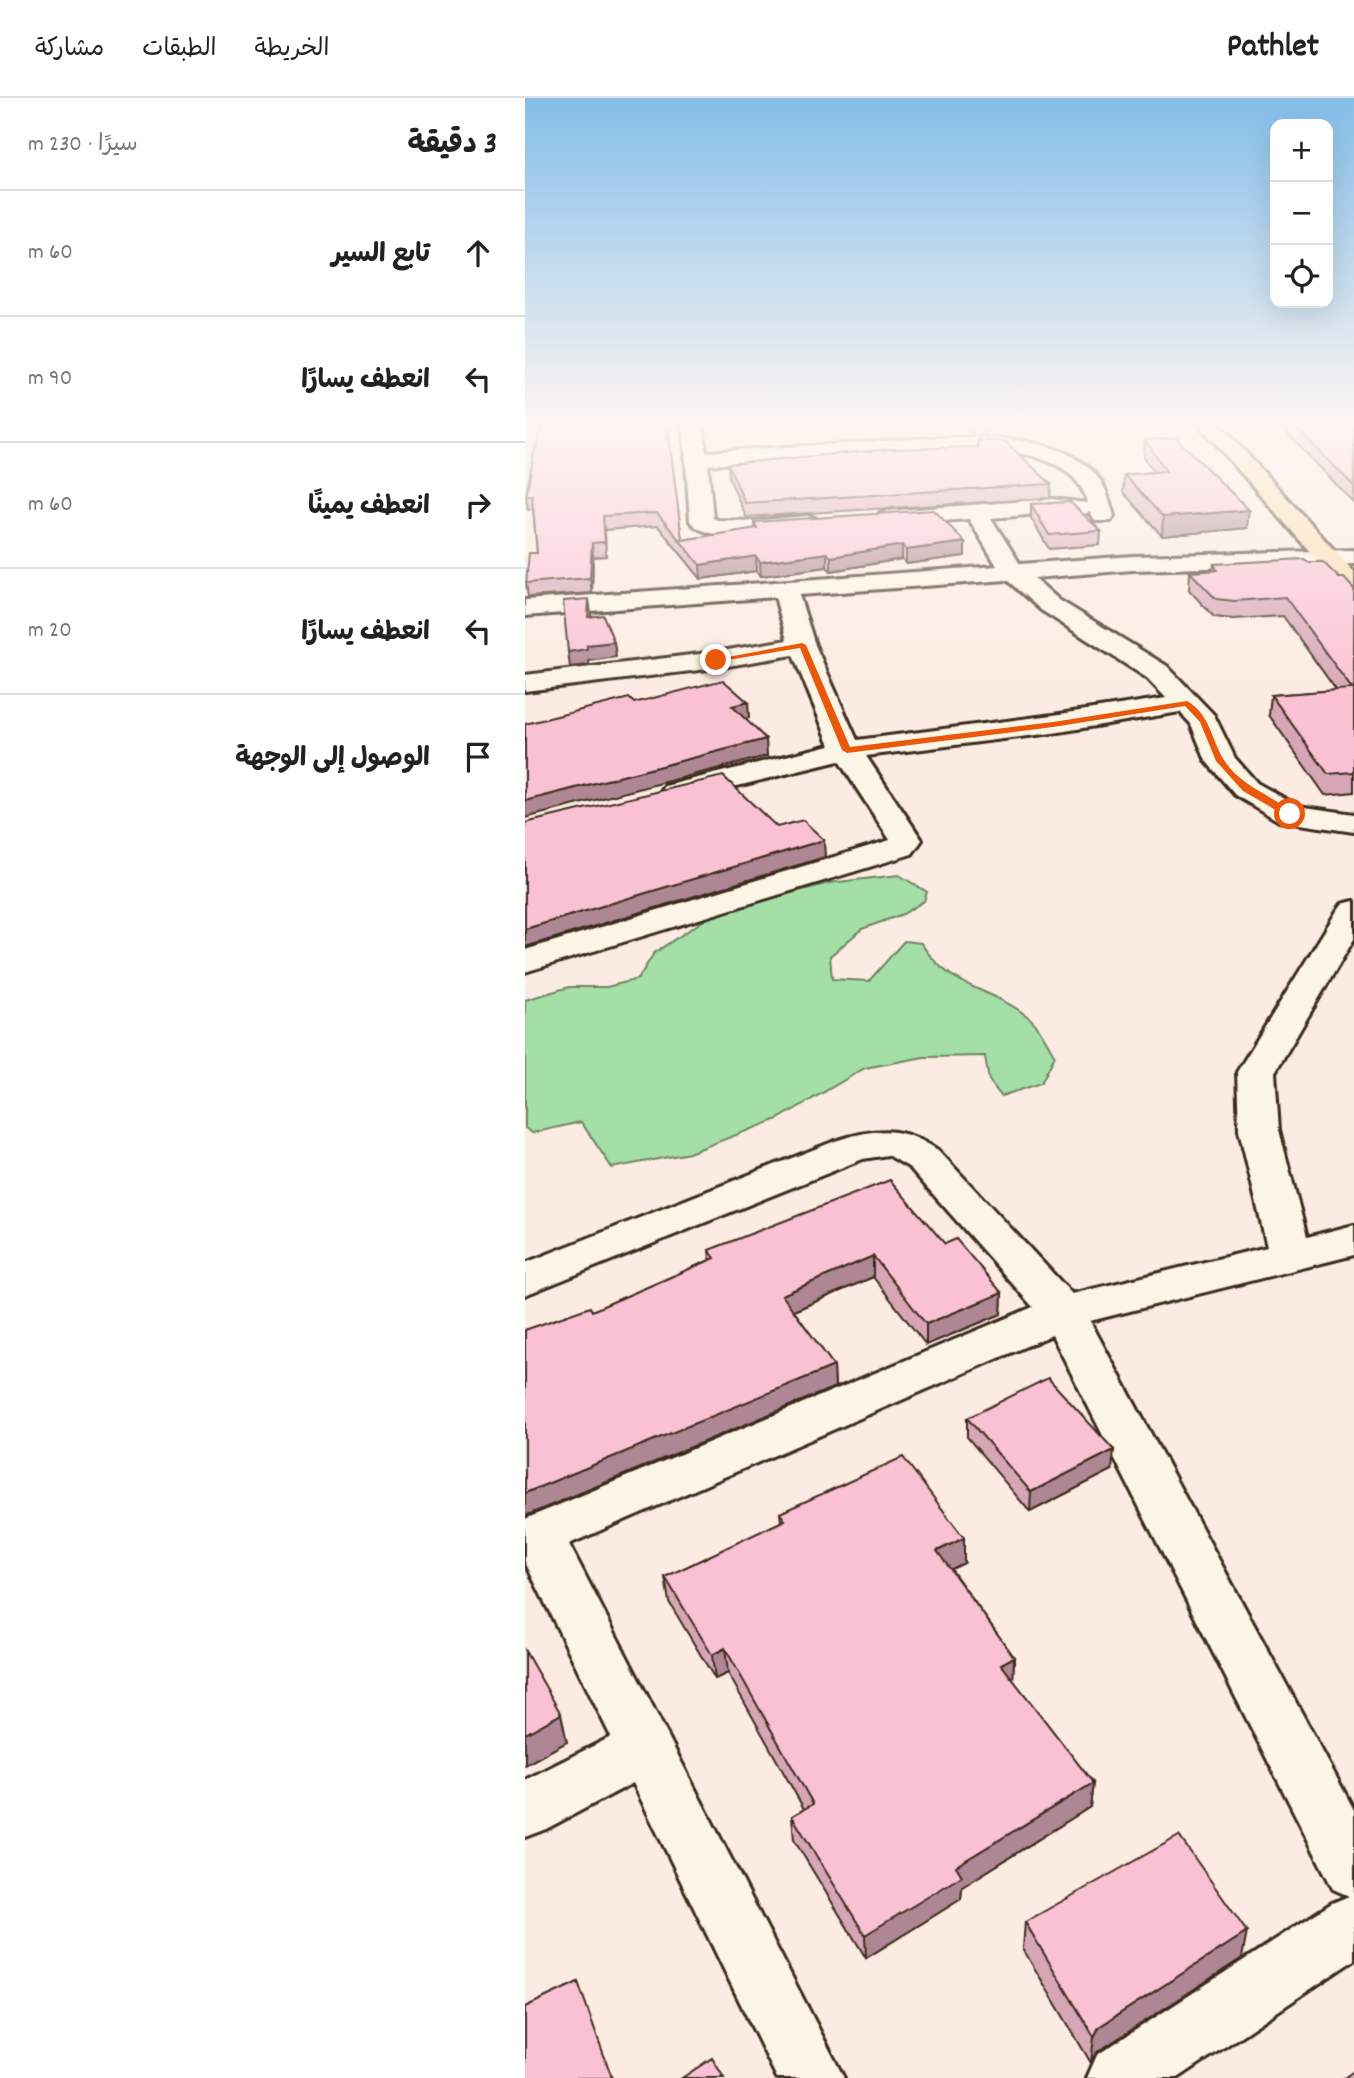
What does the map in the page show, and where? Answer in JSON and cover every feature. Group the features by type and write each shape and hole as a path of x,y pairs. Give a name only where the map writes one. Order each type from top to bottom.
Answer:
{"main road":[{"path":"1301,513 1347,558"},
{"path":"1308,513 1347,558 1354,587"}],"street":[{"path":"702,513 705,524 727,528 829,522"},
{"path":"869,520 957,513"},
{"path":"977,513 1013,572 1050,605 1157,672 1204,721 1221,761 1246,789 1290,814 1351,832"},
{"path":"1095,513 1103,516 1133,563"},
{"path":"525,608 1133,563 1347,558"},
{"path":"525,961 886,853 901,846 906,839 847,750 802,645 785,590"},
{"path":"525,683 716,660 802,645"},
{"path":"525,705 716,660"},
{"path":"647,799 847,750 1053,724 1187,703"},
{"path":"1290,1254 1259,1130 1256,1072 1354,911"},
{"path":"525,1280 875,1141 910,1148 1063,1312 1354,1869"},
{"path":"811,2078 645,1748 532,1538 1063,1312 1354,1240"},
{"path":"525,1810 645,1748"},
{"path":"1121,2078 1354,1924"}],"green space":[{"path":"899,875 927,892 924,901 903,914 862,929 830,956 832,979 869,981 904,941 921,943 933,959 957,979 1012,1006 1035,1024 1055,1056 1041,1083 1001,1096 989,1080 985,1056 924,1057 865,1068 778,1119 689,1153 612,1168 581,1122 532,1133 525,1128 525,1000 569,987 607,987 638,979 654,953 715,913 829,883"}],"building":[{"path":"534,513 650,513 603,516 605,542 592,543 590,578 526,583 529,553 537,553"},
{"path":"657,513 679,513 682,540 757,528 754,522 883,513 937,513 965,542 906,550 902,545 831,557 827,553 760,562 756,556 700,565"},
{"path":"1036,513 1082,513 1101,531 1049,535"},
{"path":"1160,513 1207,513 1163,517"},
{"path":"1304,559 1309,562 1323,562 1354,589 1354,772 1328,774 1271,695 1352,689 1285,597 1235,601 1216,599 1190,572 1217,570 1214,564"},
{"path":"589,599 588,617 603,615 614,642 587,645 587,649 568,652 563,601"},
{"path":"723,680 748,702 732,706 766,739 525,801 525,724 629,698 634,703"},
{"path":"723,776 777,827 803,820 824,840 525,929 525,823"},
{"path":"890,1180 945,1244 956,1239 1002,1293 926,1324 873,1256 782,1295 834,1366 525,1493 525,1330 590,1307 592,1311 715,1258 709,1250"},
{"path":"1048,1378 1114,1450 1031,1492 967,1418"},
{"path":"903,1457 964,1538 937,1551 1014,1657 1001,1664 1093,1783 956,1866 962,1876 865,1935 792,1816 813,1804 725,1648 712,1655 665,1577 785,1520 780,1513"},
{"path":"525,1651 561,1714 525,1734"},
{"path":"1179,1836 1247,1932 1099,2027 1094,2037 1025,1922"},
{"path":"578,1982 612,2078 525,2078 525,2007"},
{"path":"712,2058 724,2078 682,2078"},
{"path":"1354,2071 1354,2078 1344,2078"}],"route":[{"path":"716,660 802,645 847,750 1053,724 1187,703 1204,721 1221,761 1246,789 1290,814"}]}
